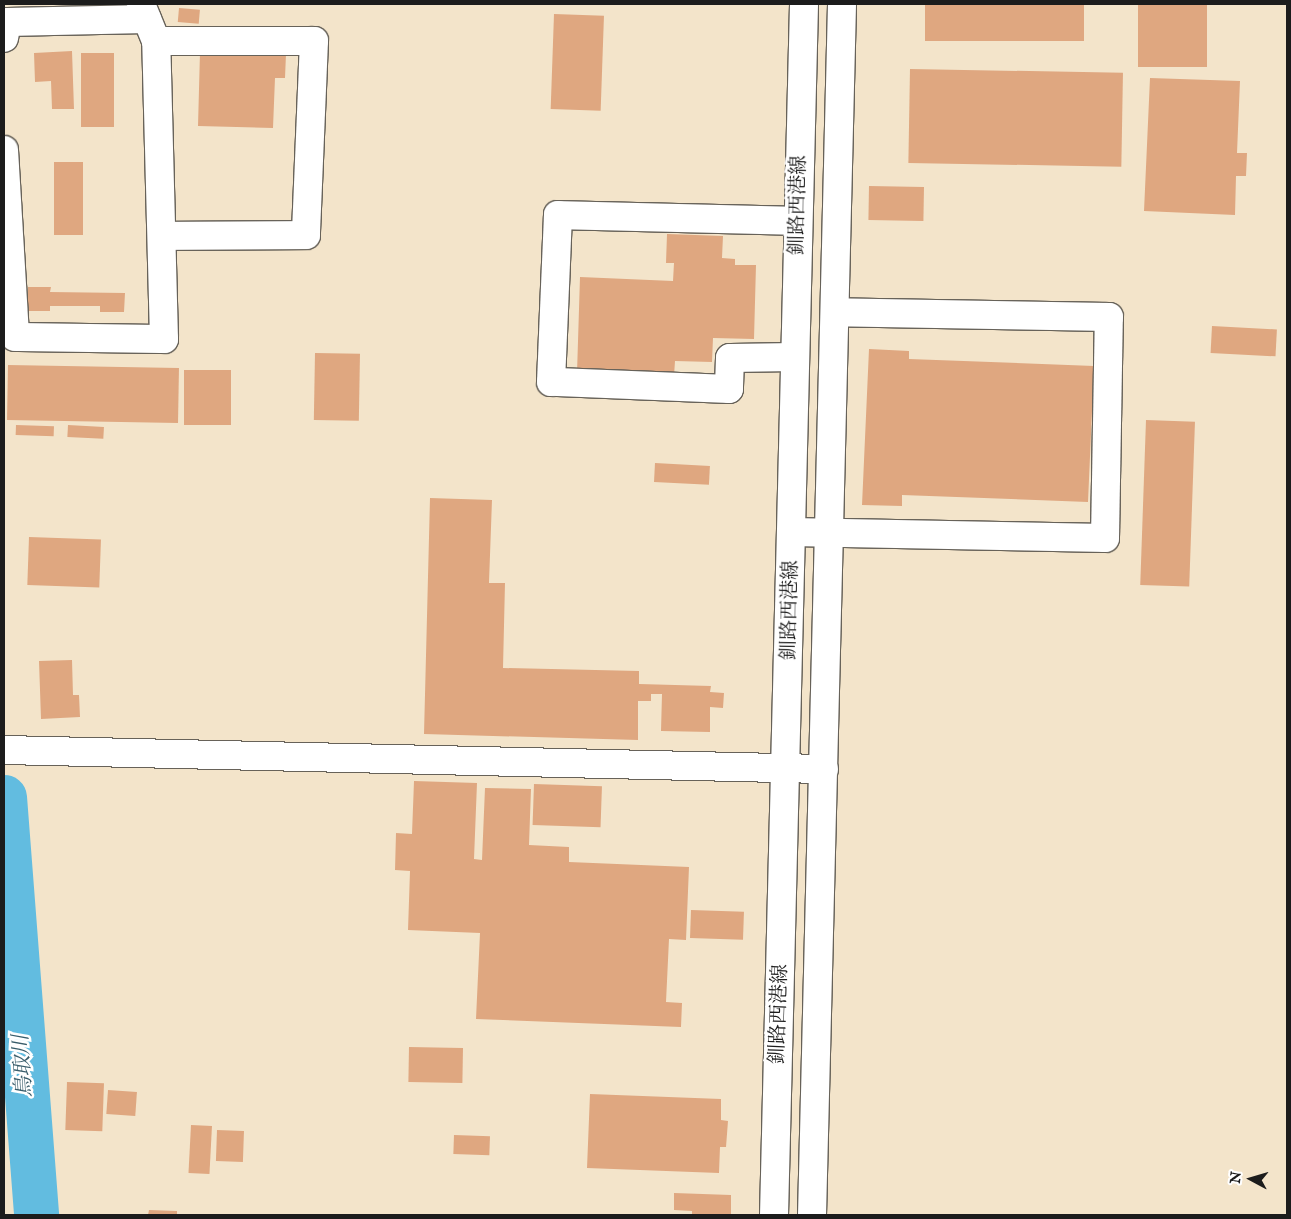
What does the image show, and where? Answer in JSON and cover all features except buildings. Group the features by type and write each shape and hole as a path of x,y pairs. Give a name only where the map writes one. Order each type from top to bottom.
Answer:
{"main road":[{"name":"釧路西港線","path":"774,1215 804,4"},
{"name":"釧路西港線","path":"812,1215 831,533 842,4"},
{"path":"4,38 7,22 148,21 314,41 306,235 162,236"},
{"path":"4,150 15,337 164,339 162,236 148,21"},
{"path":"795,357 730,358 729,389 551,382 558,215 798,221"},
{"path":"792,532 1105,538 1108,317 835,312"},
{"path":"12,750 824,769"}],"waterway":[{"name":"鳥取川","path":"4,797 36,1215"}]}
